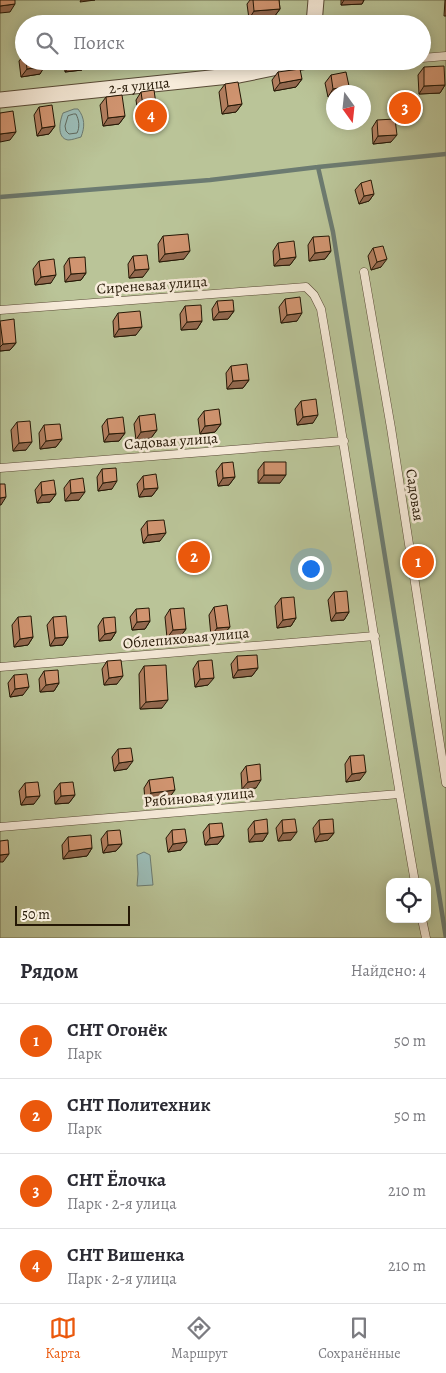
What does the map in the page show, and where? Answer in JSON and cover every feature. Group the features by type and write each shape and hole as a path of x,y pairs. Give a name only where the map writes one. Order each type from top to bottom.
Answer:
{"street":[{"path":"315,15 316,0"},
{"name":"2-я улица","path":"0,100 238,75 263,70"}],"lane":[{"path":"431,57 446,56"},
{"name":"Садовая","path":"364,272 391,428 446,783"},
{"name":"Сиреневая улица","path":"0,310 306,287 314,295 322,309 344,441"},
{"path":"344,441 399,794 414,878"},
{"name":"Садовая улица","path":"0,468 344,441"},
{"name":"Облепиховая улица","path":"0,667 375,636"},
{"name":"Рябиновая улица","path":"0,827 399,794"},
{"path":"423,923 426,938"}],"green space":[{"path":"0,0 446,0 446,938 0,938"}],"water":[{"path":"78,109 84,123 81,137 64,139 60,132 63,113"},
{"path":"144,852 150,855 153,885 137,886 137,855"}],"building":[{"path":"0,0 15,0 15,4 0,6"},
{"path":"253,0 279,0 280,9 254,11"},
{"path":"444,66 445,85 424,86 424,70 431,70 431,67"},
{"path":"300,70 302,79 280,83 278,72"},
{"path":"346,72 349,85 332,85 331,75"},
{"path":"238,82 242,104 228,106 225,84"},
{"path":"154,90 157,111 144,113 141,92"},
{"path":"122,95 125,116 108,118 106,97"},
{"path":"52,105 55,126 42,128 39,107"},
{"path":"13,111 16,132 0,134 0,113"},
{"path":"395,119 397,135 378,136 377,120"},
{"path":"371,180 374,194 364,196 361,183"},
{"path":"188,234 190,251 165,254 163,236"},
{"path":"329,236 331,251 315,253 313,237"},
{"path":"294,241 296,257 280,259 278,243"},
{"path":"383,246 387,259 377,262 373,248"},
{"path":"147,255 149,269 135,270 133,256"},
{"path":"85,257 86,273 71,274 69,258"},
{"path":"54,259 56,275 41,277 39,261"},
{"path":"300,297 302,313 287,315 285,299"},
{"path":"233,300 234,311 219,312 217,301"},
{"path":"201,305 202,321 187,322 185,306"},
{"path":"140,311 142,327 119,329 118,313"},
{"path":"14,319 16,343 3,344 0,321"},
{"path":"247,364 249,380 233,381 231,366"},
{"path":"316,399 318,415 303,417 301,401"},
{"path":"219,409 221,424 205,426 204,411"},
{"path":"155,414 157,430 141,432 139,416"},
{"path":"123,417 125,433 109,434 107,419"},
{"path":"30,421 32,442 19,443 17,422"},
{"path":"60,424 62,439 46,441 44,425"},
{"path":"233,462 235,477 223,478 222,463"},
{"path":"264,462 286,462 286,475 264,475"},
{"path":"116,468 117,481 103,483 102,469"},
{"path":"156,474 158,488 144,489 143,476"},
{"path":"83,478 85,492 71,493 70,480"},
{"path":"54,480 56,494 42,495 41,482"},
{"path":"0,484 5,484 6,497 0,498"},
{"path":"164,520 166,533 148,535 147,521"},
{"path":"347,591 349,612 336,613 334,592"},
{"path":"294,597 296,618 283,620 281,598"},
{"path":"227,605 230,627 217,628 214,607"},
{"path":"149,608 150,621 137,622 136,609"},
{"path":"184,608 186,629 173,630 170,609"},
{"path":"31,616 33,637 20,639 18,617"},
{"path":"66,616 68,637 55,638 53,617"},
{"path":"115,617 116,632 105,634 103,618"},
{"path":"257,655 258,668 238,670 237,656"},
{"path":"121,660 123,676 109,678 107,661"},
{"path":"212,660 214,678 200,679 198,661"},
{"path":"166,665 168,700 146,702 144,666"},
{"path":"58,670 59,683 46,685 44,671"},
{"path":"27,674 29,687 15,689 14,675"},
{"path":"131,748 133,761 119,763 118,749"},
{"path":"364,755 366,772 352,774 350,756"},
{"path":"260,764 261,780 248,782 246,766"},
{"path":"173,777 175,790 151,793 149,780"},
{"path":"38,782 40,796 26,797 25,783"},
{"path":"73,782 75,795 61,796 60,783"},
{"path":"267,819 268,833 255,834 254,821"},
{"path":"295,819 297,832 283,833 282,820"},
{"path":"333,819 334,833 320,834 319,820"},
{"path":"222,823 224,836 210,838 209,824"},
{"path":"185,829 187,842 173,844 172,830"},
{"path":"120,830 122,844 108,845 107,831"},
{"path":"91,835 92,848 69,851 68,837"},
{"path":"8,840 9,854 0,855 0,841"}],"waterway":[{"path":"0,197 210,180 446,154"},
{"path":"318,167 333,232 446,938"}],"place":[{"name":"СНТ Ёлочка","path":"405,108"},
{"name":"СНТ Вишенка","path":"151,116"},
{"name":"СНТ Политехник","path":"194,557"},
{"name":"СНТ Огонёк","path":"418,562"}]}
